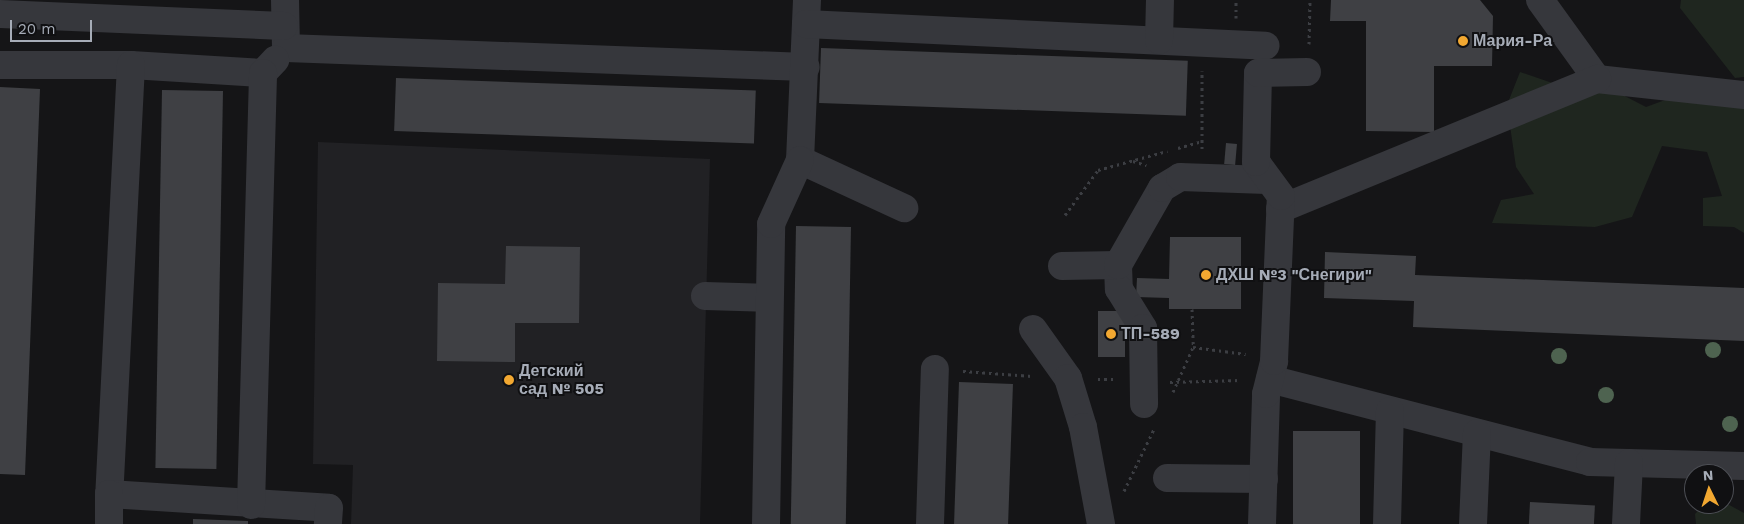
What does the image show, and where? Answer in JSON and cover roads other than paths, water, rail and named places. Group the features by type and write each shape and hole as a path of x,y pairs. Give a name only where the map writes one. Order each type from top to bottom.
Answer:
{"lane":[{"path":"1159,40 1160,0"},
{"path":"1540,0 1597,79"},
{"path":"0,14 215,11 285,25 806,67"},
{"path":"766,524 769,298 772,224 800,160 806,67 807,12 1202,43 1265,37 1258,73 1256,162 1267,180 1281,196 1262,524"},
{"path":"251,505 263,73 285,25"},
{"path":"0,66 131,65 263,73"},
{"path":"109,524 131,65"},
{"path":"1258,73 1307,72"},
{"path":"1280,209 1597,79 1744,95"},
{"path":"800,160 904,208"},
{"path":"1157,409 1143,328 1119,288 1118,265 1162,188 1180,177 1202,189 1267,180"},
{"path":"1062,266 1118,265"},
{"path":"705,296 769,298"},
{"path":"1033,330 1068,378 1082,427 1101,524"},
{"path":"930,524 935,369"},
{"path":"1272,370 1390,411 1590,462 1744,466"},
{"path":"1387,524 1390,411"},
{"path":"1473,524 1477,433"},
{"path":"1626,524 1629,463"},
{"path":"1167,478 1264,479"},
{"path":"109,494 251,505 329,508 328,524"}],"place":[{"name":"Мария-Ра","path":"1463,41"},
{"name":"ДХШ №3 \"Снегири\"","path":"1206,275"},
{"name":"ТП-589","path":"1111,334"},
{"name":"Детский сад № 505","path":"509,380"}]}
